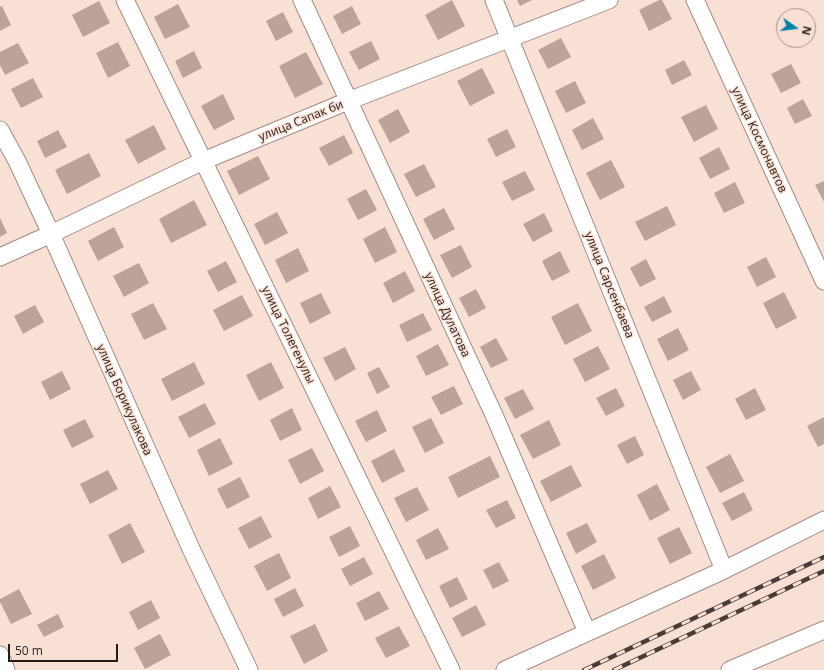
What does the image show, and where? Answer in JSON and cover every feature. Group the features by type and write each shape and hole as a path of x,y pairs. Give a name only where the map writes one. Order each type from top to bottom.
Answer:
{"street":[{"name":"улица Толегенулы","path":"125,0 451,670"},
{"name":"улица Дулатова","path":"302,0 494,415 587,632"},
{"name":"улица Сарсенбаева","path":"494,0 724,570"},
{"name":"улица Сапак би","path":"0,257 203,161 348,101 609,0"},
{"name":"улица Космонавтов","path":"695,0 824,281"},
{"name":"улица Борикулакова","path":"0,130 17,161 51,234 192,551 249,670"},
{"path":"505,670 724,570 824,520"},
{"path":"730,670 824,630"},
{"path":"0,655 6,670"}],"building":[{"path":"452,0 465,26 438,40 425,15"},
{"path":"517,0 532,0 520,6"},
{"path":"662,0 672,19 649,31 639,10"},
{"path":"99,1 110,23 83,37 72,15"},
{"path":"178,4 190,27 165,39 154,17"},
{"path":"2,6 11,25 0,31 0,7"},
{"path":"352,6 361,24 342,34 333,16"},
{"path":"283,12 293,32 276,41 266,21"},
{"path":"561,38 571,57 548,69 538,50"},
{"path":"371,41 380,59 359,70 349,52"},
{"path":"118,42 130,66 108,78 96,53"},
{"path":"18,43 29,63 5,75 0,65 0,52"},
{"path":"194,51 202,68 183,78 175,61"},
{"path":"306,52 323,84 295,98 279,66"},
{"path":"684,60 692,75 672,85 665,70"},
{"path":"791,64 801,83 781,93 771,74"},
{"path":"482,68 495,93 470,106 457,81"},
{"path":"33,78 43,97 21,108 11,89"},
{"path":"575,81 586,103 566,113 555,91"},
{"path":"223,94 235,119 214,130 201,106"},
{"path":"803,99 812,116 795,124 787,108"},
{"path":"706,105 718,129 694,142 681,117"},
{"path":"398,109 410,132 390,143 378,120"},
{"path":"593,118 604,139 582,150 572,130"},
{"path":"154,125 166,149 138,164 125,140"},
{"path":"507,129 516,147 496,157 487,139"},
{"path":"58,130 67,147 45,158 37,141"},
{"path":"344,135 353,153 329,166 319,148"},
{"path":"719,147 730,169 710,179 699,158"},
{"path":"89,153 101,176 67,194 55,170"},
{"path":"258,156 270,179 239,195 227,171"},
{"path":"611,160 625,187 600,200 586,173"},
{"path":"424,164 436,187 416,197 404,174"},
{"path":"525,171 535,190 512,201 502,182"},
{"path":"824,181 824,202 815,185"},
{"path":"735,182 745,203 724,213 714,193"},
{"path":"366,189 377,210 358,220 347,199"},
{"path":"194,200 207,225 171,243 159,219"},
{"path":"667,206 676,225 645,241 635,222"},
{"path":"444,208 455,229 434,240 423,219"},
{"path":"277,212 288,233 265,245 254,224"},
{"path":"544,213 553,231 533,242 523,224"},
{"path":"0,218 7,233 0,237"},
{"path":"114,227 124,247 98,261 88,241"},
{"path":"385,227 397,252 375,263 363,239"},
{"path":"461,245 472,267 452,278 440,255"},
{"path":"298,248 309,271 286,283 275,260"},
{"path":"560,251 570,272 552,281 542,261"},
{"path":"766,257 776,277 757,287 747,267"},
{"path":"646,259 656,279 640,287 630,268"},
{"path":"226,261 237,282 218,292 207,271"},
{"path":"139,263 149,283 124,297 113,276"},
{"path":"405,271 415,291 393,303 383,283"},
{"path":"476,289 486,308 469,317 459,298"},
{"path":"784,292 797,318 776,329 763,303"},
{"path":"321,293 331,313 310,324 300,303"},
{"path":"242,295 253,316 224,331 213,310"},
{"path":"664,296 672,312 652,322 644,307"},
{"path":"153,303 167,329 144,340 131,314"},
{"path":"578,303 592,331 565,345 551,317"},
{"path":"35,305 44,322 23,334 14,316"},
{"path":"423,313 432,330 407,342 399,325"},
{"path":"678,328 689,350 668,361 657,339"},
{"path":"496,338 508,360 491,368 480,347"},
{"path":"438,344 449,365 426,376 416,356"},
{"path":"598,346 610,369 585,382 573,359"},
{"path":"345,347 356,369 335,381 323,358"},
{"path":"194,362 205,384 172,401 161,379"},
{"path":"271,362 284,388 259,401 246,375"},
{"path":"379,367 390,387 377,394 367,373"},
{"path":"62,371 71,389 50,400 41,382"},
{"path":"691,371 701,390 683,400 673,380"},
{"path":"454,386 463,404 441,415 431,397"},
{"path":"616,388 625,406 606,416 596,398"},
{"path":"755,388 766,410 746,420 735,399"},
{"path":"523,389 534,409 515,419 504,398"},
{"path":"205,403 216,424 189,438 178,417"},
{"path":"292,408 302,430 280,441 270,420"},
{"path":"377,410 387,431 366,442 355,421"},
{"path":"824,417 824,444 818,447 807,426"},
{"path":"431,418 444,443 425,453 412,427"},
{"path":"85,419 94,437 72,448 63,430"},
{"path":"549,420 561,445 533,459 520,435"},
{"path":"635,436 644,455 627,464 617,445"},
{"path":"220,438 233,464 209,476 197,450"},
{"path":"312,448 324,471 300,484 288,460"},
{"path":"394,449 405,471 382,483 371,461"},
{"path":"730,454 744,481 720,493 706,467"},
{"path":"490,456 500,477 458,498 448,477"},
{"path":"571,465 582,486 551,502 540,481"},
{"path":"108,470 118,489 90,504 80,484"},
{"path":"240,477 250,497 227,509 217,489"},
{"path":"657,484 670,510 650,521 637,495"},
{"path":"330,486 341,507 318,519 308,498"},
{"path":"417,487 429,510 406,522 394,498"},
{"path":"744,492 753,510 732,521 722,503"},
{"path":"507,500 516,518 496,528 486,510"},
{"path":"261,516 272,537 249,549 238,528"},
{"path":"130,523 145,552 122,564 108,535"},
{"path":"587,523 597,542 576,554 566,533"},
{"path":"350,526 360,546 339,557 329,537"},
{"path":"679,527 692,553 670,564 657,538"},
{"path":"438,528 449,549 426,560 416,540"},
{"path":"279,553 291,578 267,591 254,566"},
{"path":"604,554 616,578 593,590 581,566"},
{"path":"364,557 373,574 350,586 341,569"},
{"path":"499,562 509,581 493,589 483,570"},
{"path":"457,577 468,599 450,608 439,586"},
{"path":"295,588 304,606 283,617 274,599"},
{"path":"19,589 32,614 11,624 0,602 0,599"},
{"path":"379,591 389,609 365,621 356,603"},
{"path":"151,600 160,618 138,630 129,612"},
{"path":"476,605 486,625 462,637 452,618"},
{"path":"58,614 64,627 44,637 37,625"},
{"path":"315,624 328,651 304,664 290,636"},
{"path":"399,626 410,646 386,658 375,638"},
{"path":"160,634 171,655 145,669 134,648"}],"railway":[{"path":"584,670 824,557"},
{"path":"614,670 824,571"}]}
